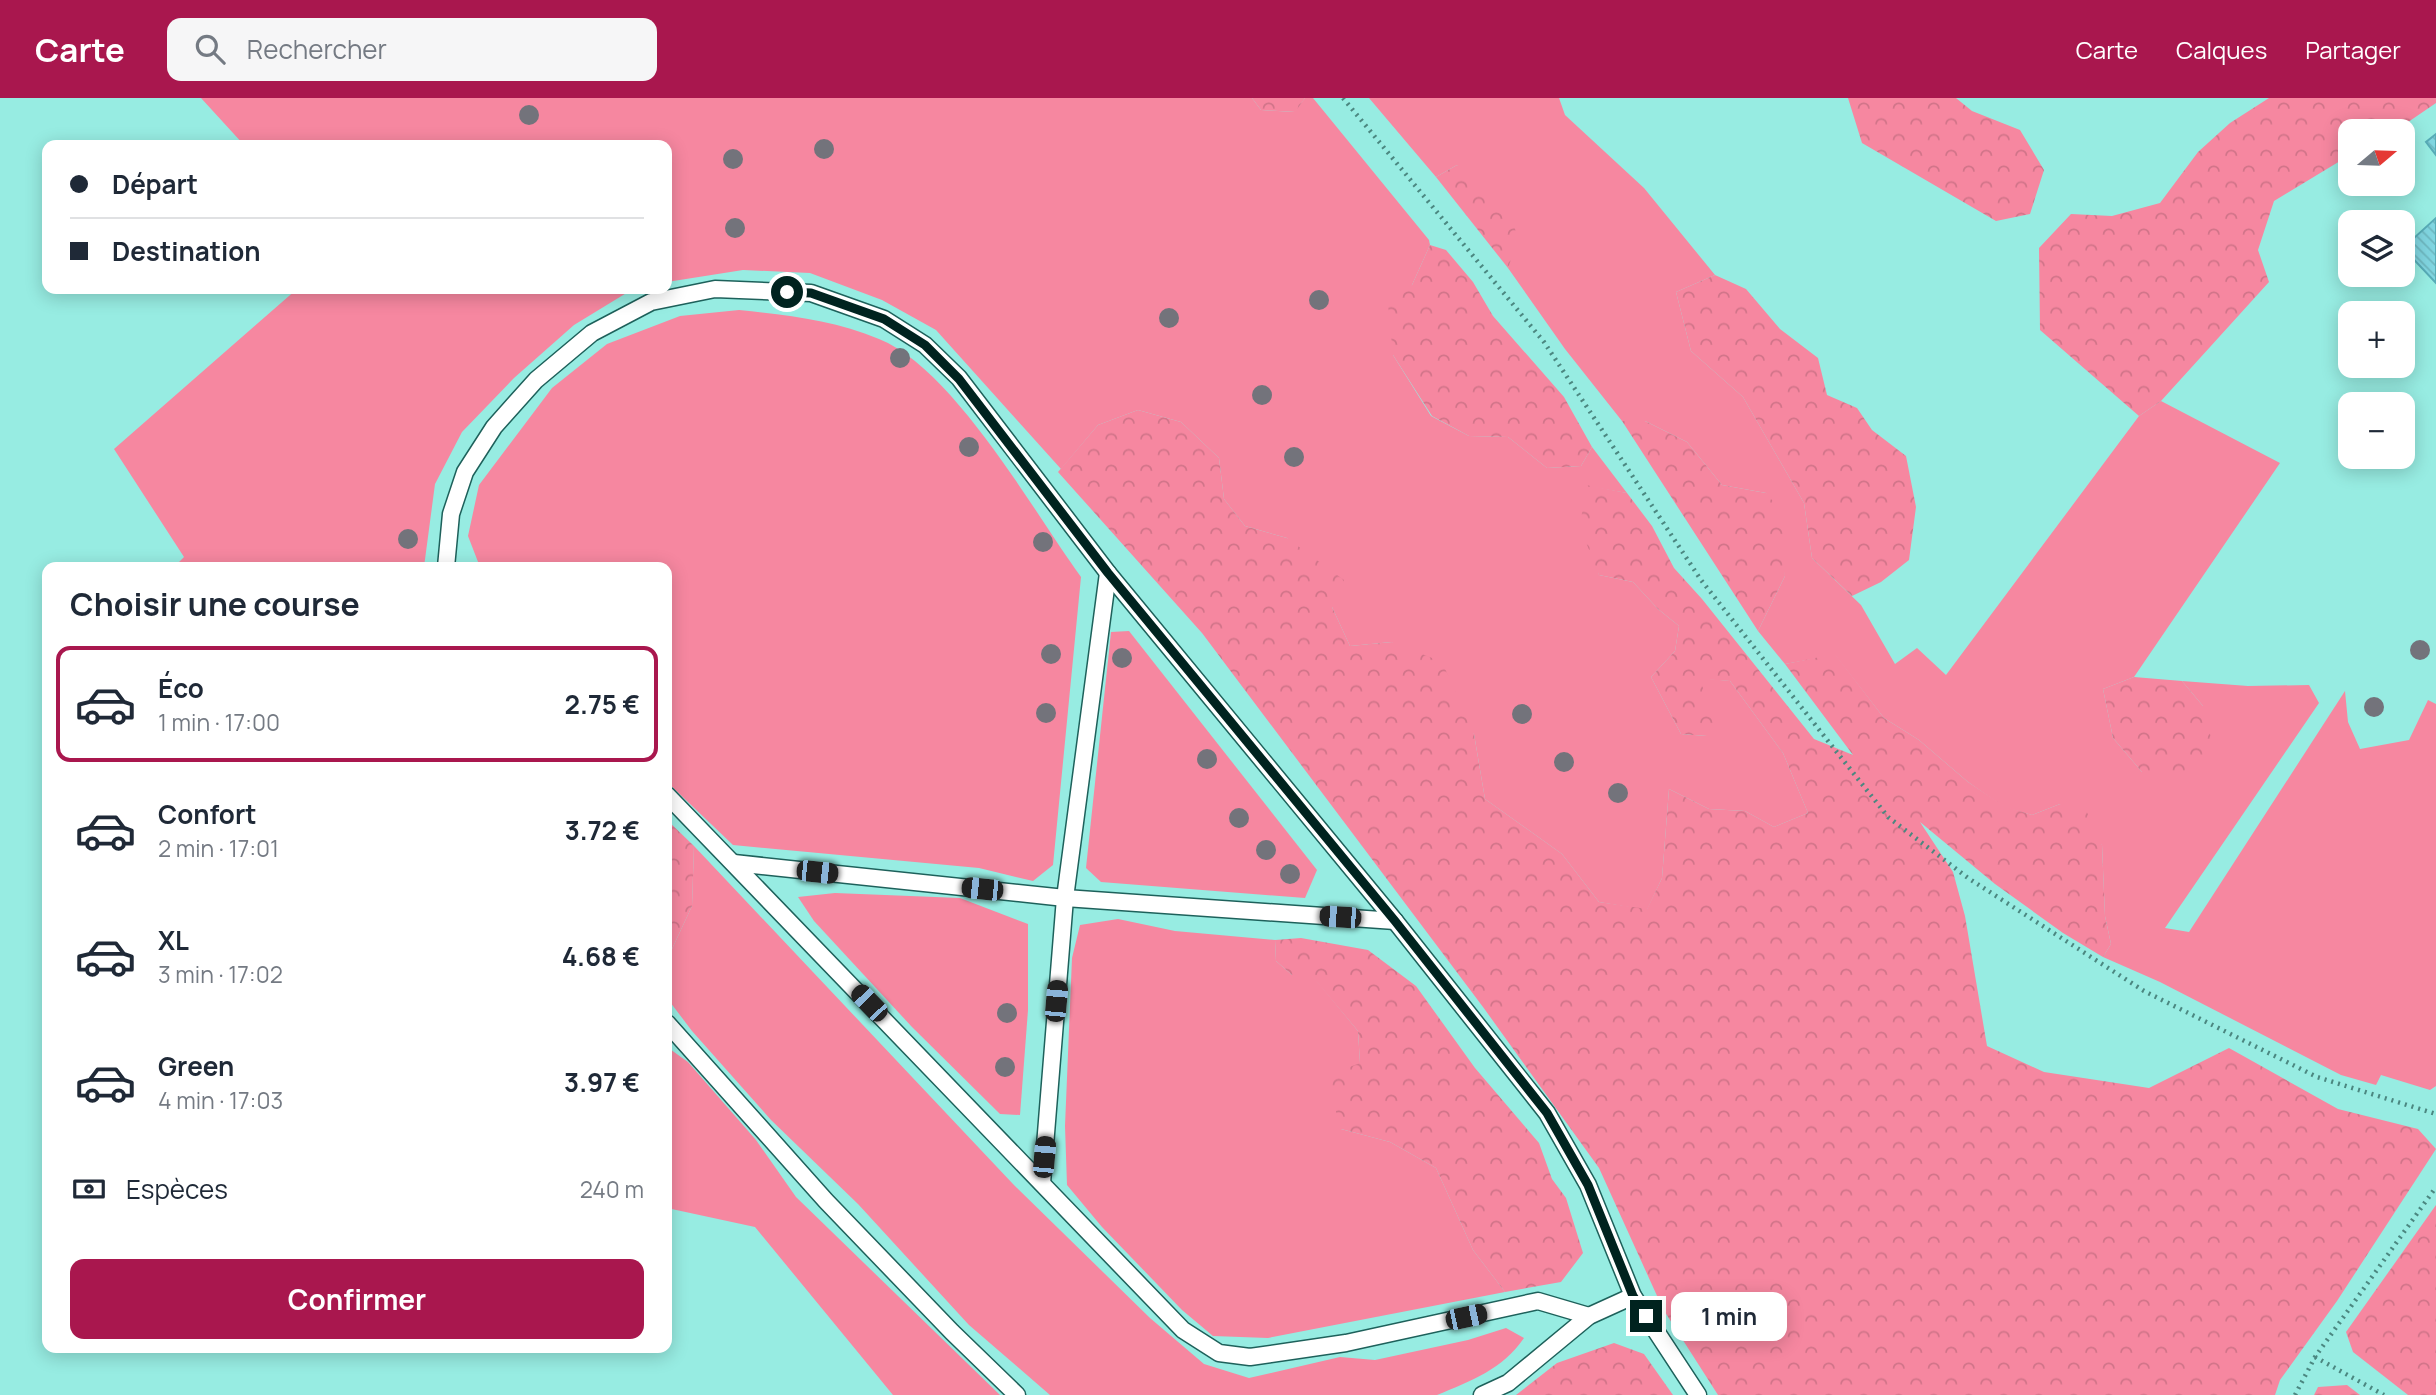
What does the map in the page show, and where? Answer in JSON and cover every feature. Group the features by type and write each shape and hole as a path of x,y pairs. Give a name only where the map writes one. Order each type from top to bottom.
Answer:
{"lane":[{"path":"446,562 451,514 465,472 494,427 536,380 592,333 651,302 715,289 811,293 884,319 925,345 959,379 1108,573 1395,921 1565,1139 1605,1223 1633,1296 1698,1395"},
{"path":"1042,1183 1065,898 1108,573"},
{"path":"672,800 1183,1330 1219,1353 1250,1357 1346,1343 1538,1301 1589,1316"},
{"path":"734,863 1065,898 1395,921"},
{"path":"672,1029 826,1201 951,1332 1017,1395"},
{"path":"1482,1395 1508,1383 1589,1316 1633,1296"}],"path":[{"path":"1343,98 1544,342 1701,580 1888,817 1968,878 2144,991 2317,1077 2436,1114"},
{"path":"2295,1395 2315,1357 2436,1187"},
{"path":"2315,1357 2384,1395"}],"green space":[{"path":"201,98 1252,98 1261,110 1294,112 1305,98 1313,98 1429,240 1430,245 1412,285 1393,355 1431,416 1469,436 1508,437 1547,468 1581,466 1592,447 1627,493 1586,486 1599,575 1633,582 1658,609 1679,626 1675,651 1651,677 1681,734 1707,736 1699,678 1730,681 1783,753 1808,813 1774,827 1745,811 1709,809 1669,789 1662,878 1647,910 1599,902 1562,854 1485,799 1474,734 1392,642 1350,646 1332,607 1287,538 1245,526 1224,499 1219,458 1181,422 1138,410 1098,425 1061,469 936,330 882,300 810,273 743,270 672,281 672,140 239,140"},
{"path":"1252,98 1305,98 1295,112 1261,110"},
{"path":"1369,98 1559,98 1565,115 1644,188 1715,275 1676,292 1691,351 1743,397 1804,503 1812,558 1861,605 1895,664 1917,648 1946,675 2139,416 2161,401 2280,463 2134,677 2103,689 2113,738 2142,772 2203,706 2182,681 2248,686 2309,685 2319,703 2165,928 2189,932 2345,691 2348,722 2360,749 2409,740 2428,700 2436,704 2436,1086 2430,1090 2381,1075 2376,1085 2341,1075 2160,982 2103,957 2111,944 2105,916 2102,845 2060,804 2032,815 2004,807 1968,782 1919,740 1884,718 1835,655 1785,664 1758,631 1785,576 1766,493 1722,485 1687,442 1645,421 1622,421 1565,349 1508,268 1516,239 1457,165 1436,177"},
{"path":"1848,98 1956,98 1972,111 2020,130 2044,170 2030,214 1996,221 1862,143"},
{"path":"2269,98 2436,98 2436,103 2413,119 2338,119 2338,162 2274,201 2258,250 2269,282 2161,401 2139,416 2040,330 2039,248 2071,214 2112,216 2160,203 2198,152 2230,123"},
{"path":"1457,165 1488,186 1511,216 1516,241 1508,268 1436,177"},
{"path":"1430,245 1446,250 1473,282 1493,316 1564,397 1592,447 1581,466 1547,468 1508,437 1469,436 1432,416 1393,355 1388,304 1412,285"},
{"path":"1715,275 1746,289 1780,329 1818,358 1827,395 1857,408 1872,430 1906,456 1916,507 1909,560 1881,582 1852,596 1812,558 1804,503 1743,397 1691,351 1676,292"},
{"path":"291,294 625,294 574,325 514,378 462,432 435,484 425,562 179,562 184,557 114,449"},
{"path":"739,310 793,316 845,327 879,339 907,355 963,410 990,444 1081,577 1053,865 1033,881 979,868 733,845 672,787 672,562 478,562 468,536 479,485 552,388 607,344 680,316"},
{"path":"1138,410 1181,422 1219,458 1224,499 1245,526 1287,538 1344,580 1332,607 1350,646 1392,642 1442,662 1474,734 1485,799 1562,854 1599,902 1647,909 1662,878 1669,789 1709,809 1745,811 1774,827 1808,813 1783,753 1730,681 1700,679 1714,722 1707,736 1681,734 1651,677 1675,651 1679,626 1658,609 1633,582 1599,575 1580,527 1586,485 1627,493 1652,526 1674,568 1814,739 1853,755 1785,664 1835,654 1884,718 1919,740 1968,782 2004,806 2032,815 2060,804 2085,808 2102,845 2105,916 2111,944 2103,957 2063,933 1995,884 1920,822 1953,872 1965,916 1987,1046 2044,1072 2149,1088 2229,1048 2338,1109 2418,1129 2436,1149 2337,1301 2280,1380 2275,1395 1718,1395 1663,1309 1599,1168 1483,1007 1202,633 1058,472 1098,425"},
{"path":"1622,421 1645,421 1687,442 1722,485 1766,493 1782,512 1785,576 1758,631"},
{"path":"1129,631 1317,870 1305,898 1101,882 1086,868 1111,632"},
{"path":"2134,677 2182,681 2203,706 2212,742 2191,773 2142,772 2113,738 2103,689"},
{"path":"672,825 694,846 692,906 672,949"},
{"path":"694,846 1013,1184 1150,1318 1204,1364 1249,1378 1340,1357 1375,1360 1468,1340 1506,1328 1524,1338 1516,1349 1496,1366 1437,1395 1050,1395 969,1325 858,1204 771,1120 672,1005 672,949 692,906"},
{"path":"835,893 960,898 1028,924 1028,1010 1020,1115 1000,1114 912,1027 814,921 798,897"},
{"path":"1118,919 1175,931 1275,940 1276,961 1292,975 1311,974 1358,1031 1360,1063 1341,1129 1390,1142 1436,1168 1473,1250 1505,1292 1268,1338 1213,1336 1182,1310 1102,1227 1067,1185 1065,1126 1072,958 1080,925"},
{"path":"1301,938 1368,950 1416,986 1475,1068 1539,1143 1552,1179 1566,1198 1583,1253 1561,1282 1505,1292 1473,1250 1436,1168 1390,1142 1341,1129 1326,1076 1360,1063 1358,1031 1311,975 1292,975 1276,961 1275,940"},
{"path":"672,1051 688,1062 756,1140 796,1197 1000,1395 893,1395 755,1227 672,1209"},
{"path":"2436,1205 2436,1395 2408,1395 2353,1352 2346,1332"},
{"path":"1614,1343 1644,1354 1673,1395 1516,1395 1557,1363"},
{"path":"2347,1385 2360,1395 2314,1395 2318,1387"}],"building":[{"path":"2436,134 2436,155 2426,142"},
{"path":"2436,218 2436,283 2415,261 2415,237"}],"route":[{"path":"787,292 811,293 884,319 925,345 959,379 1108,573 1395,921 1547,1113 1565,1139 1588,1185 1633,1296 1646,1316"}]}
